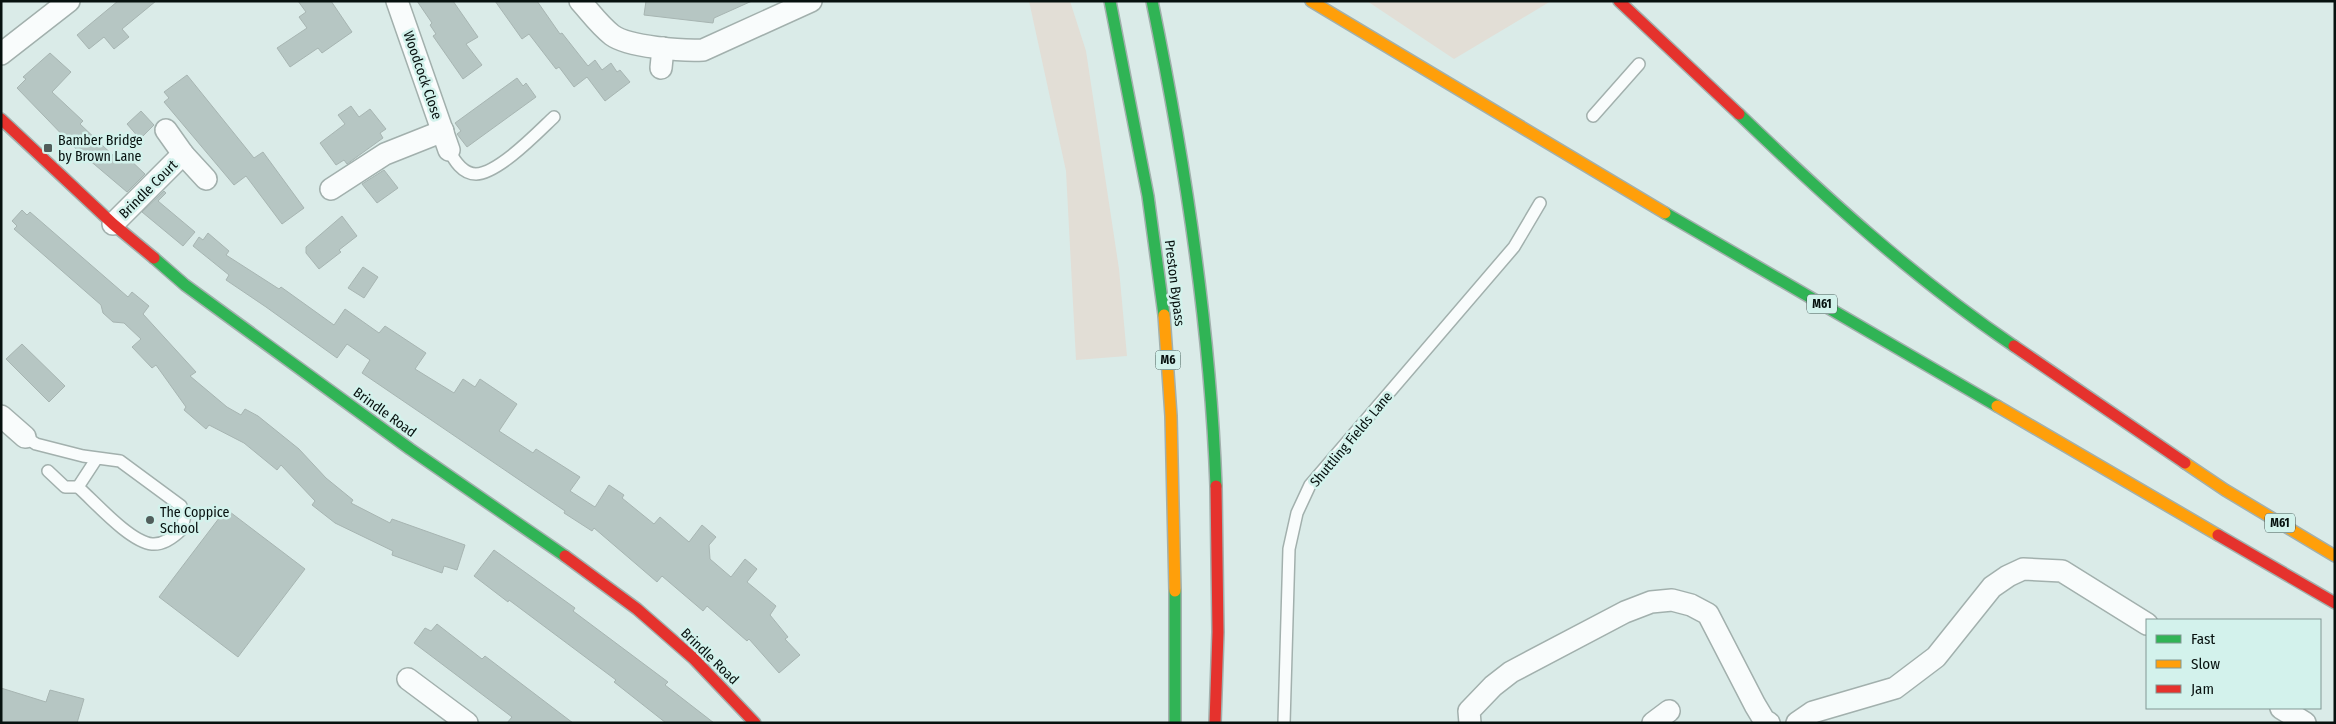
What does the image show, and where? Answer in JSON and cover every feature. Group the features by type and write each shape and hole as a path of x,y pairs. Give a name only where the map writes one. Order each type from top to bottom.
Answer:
{"main road":[{"name":"Preston Bypass","path":"1110,1 1140,140 1164,313 1174,451 1175,723"},
{"name":"Preston Bypass","path":"1152,1 1188,191 1206,337 1215,470 1217,535 1218,627 1214,723"},
{"name":"M61","path":"1311,1 1626,190 2335,603"},
{"name":"M61","path":"1619,1 1783,156 1904,263 1971,317 2225,490 2335,556"},
{"name":"Brindle Road","path":"1,119 113,224 192,290 410,448 530,529 637,608 693,658 755,723"}],"street":[{"path":"1,54 69,1"},
{"name":"Woodcock Close","path":"397,1 446,140"},
{"path":"580,1 613,36 662,58 704,50 811,1"},
{"name":"Brindle Court","path":"166,130 183,154 206,179"},
{"path":"331,189 385,154 446,140"},
{"name":"Brindle Court","path":"113,224 183,154"},
{"path":"1,416 25,437"},
{"path":"1797,723 1813,712 1895,688 1936,657 1992,587 2023,569 2062,571 2146,623"},
{"path":"1470,723 1469,711 1493,686 1511,672 1625,612 1651,602 1672,600 1691,605 1708,614 1755,705 1764,720 1769,723"},
{"path":"408,678 467,723"},
{"path":"2283,709 2305,723"}],"lane":[{"path":"1593,116 1639,64"},
{"path":"446,140 458,165 476,174 485,172 513,153 554,117"},
{"name":"Shuttling Fields Lane","path":"1284,723 1289,550 1297,513 1310,485 1508,255 1540,203"},
{"path":"25,437 36,444 97,458 120,461 181,506 185,515 182,529 161,543 151,544 139,540 78,487 65,487 48,470"},
{"path":"78,487 97,458"}],"shaded area":[{"path":"1029,1 1070,1 1086,51 1119,269 1127,356 1076,360 1066,171"},
{"path":"1367,1 1551,1 1454,59"}],"building":[{"path":"118,1 156,1 122,29 129,37 114,49 104,37 89,49 77,35"},
{"path":"298,1 331,1 352,32 322,53 318,48 290,67 277,48 307,28 299,17 306,12"},
{"path":"417,1 453,1 478,37 466,44 482,65 463,79 433,36 436,34 430,25 432,23"},
{"path":"495,1 537,1 560,34 562,33 588,66 595,60 602,70 611,63 617,72 620,70 630,82 605,101 587,77 574,87 559,67 556,69 529,34 522,39"},
{"path":"646,1 752,1 714,18 713,23 644,15"},
{"path":"50,53 71,72 52,92 83,121 80,124 121,163 127,157 145,174 127,192 75,148 17,88 26,79 23,77"},
{"path":"187,75 254,158 263,152 304,208 282,224 246,176 234,185 164,102 169,98 164,92"},
{"path":"517,78 523,86 526,83 536,97 467,147 457,134 461,131 455,123"},
{"path":"351,106 359,117 370,109 386,129 380,133 383,138 347,164 344,160 336,165 320,143 345,124 338,115"},
{"path":"141,111 154,125 140,139 127,124"},
{"path":"384,170 398,188 377,203 362,184"},
{"path":"164,191 166,193 158,201 195,232 183,246 142,212"},
{"path":"22,210 27,215 30,212 128,297 132,292 149,306 143,314 196,372 190,376 227,407 241,415 245,409 258,416 299,449 326,478 353,500 351,503 390,523 392,519 465,545 457,570 444,566 442,573 392,555 393,551 335,523 312,505 315,501 281,465 277,470 244,443 209,425 206,429 184,410 186,407 156,365 152,368 132,347 141,339 124,323 113,322 103,313 101,305 14,229 17,226 12,221"},
{"path":"342,216 357,236 339,250 341,252 319,269 306,253 306,247"},
{"path":"208,233 229,251 226,255 279,289 281,287 334,325 345,309 379,333 385,326 426,353 415,369 454,393 463,379 475,387 480,379 517,404 499,431 533,453 536,449 580,477 570,491 595,507 609,485 624,495 622,498 654,524 660,517 689,542 702,525 716,537 709,545 710,559 731,577 745,559 757,569 747,582 776,606 770,615 788,637 785,639 800,655 779,673 749,639 747,641 707,606 703,611 662,576 657,582 594,528 592,531 564,513 565,511 362,373 370,360 347,344 337,358 226,280 229,275 193,246 199,237 203,240"},
{"path":"363,267 378,277 364,298 348,288"},
{"path":"22,344 65,386 49,402 6,359"},
{"path":"226,509 305,569 238,657 159,597"},
{"path":"494,550 575,608 573,611 668,682 665,685 714,723 666,723 614,682 616,680 474,576"},
{"path":"437,624 482,659 485,656 573,723 507,723 512,717 414,643 425,628 431,631"},
{"path":"1,688 46,702 50,690 84,699 77,723 1,723"}],"traffic: fast":[{"path":"1110,1 1148,196 1164,315"},
{"path":"1152,1 1175,121 1194,242 1208,364 1216,486"},
{"path":"1739,114 1804,176 1906,265 2014,346"},
{"path":"1665,213 1997,406"},
{"path":"154,258 185,285 410,449 565,556"},
{"path":"1175,591 1175,723"}],"traffic: slow":[{"path":"1311,1 1665,213"},
{"path":"1164,315 1171,416 1175,591"},
{"path":"1997,406 2218,535"},
{"path":"2185,463 2225,490 2335,556"}],"traffic: jam":[{"path":"1619,1 1739,114"},
{"path":"1,119 113,224 154,258"},
{"path":"2014,346 2185,463"},
{"path":"1215,723 1218,632 1216,486"},
{"path":"2218,535 2335,603"},
{"path":"565,556 637,609 693,658 755,723"}],"place":[{"name":"Bamber Bridge by Brown Lane","path":"48,148"},
{"name":"The Coppice School","path":"150,520"}]}
